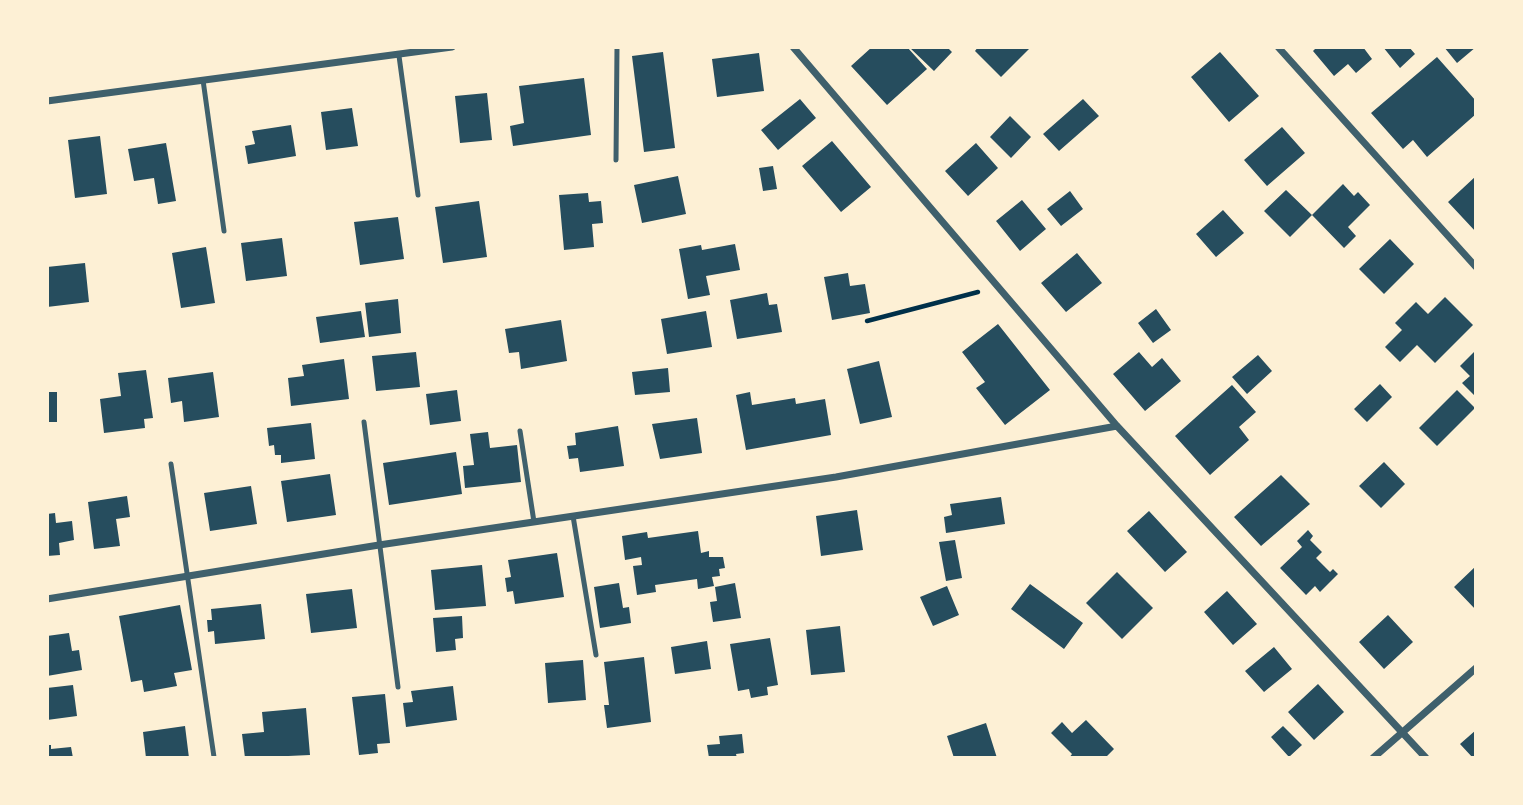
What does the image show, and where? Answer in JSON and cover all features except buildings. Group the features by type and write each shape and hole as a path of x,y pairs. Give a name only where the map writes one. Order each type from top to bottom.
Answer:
{"street":[{"path":"47,101 452,47"},
{"path":"793,47 1117,426 1426,758"},
{"path":"1278,47 1476,267"},
{"path":"47,599 379,545 836,477 1117,426"},
{"path":"1373,758 1476,668"}],"lane":[{"path":"616,160 617,47"},
{"path":"399,56 418,195"},
{"path":"203,80 224,231"},
{"path":"364,422 398,687"},
{"path":"520,431 534,522"},
{"path":"171,464 214,757"},
{"path":"573,516 596,655"}],"path":[{"path":"867,321 973,295 994,283"}]}
